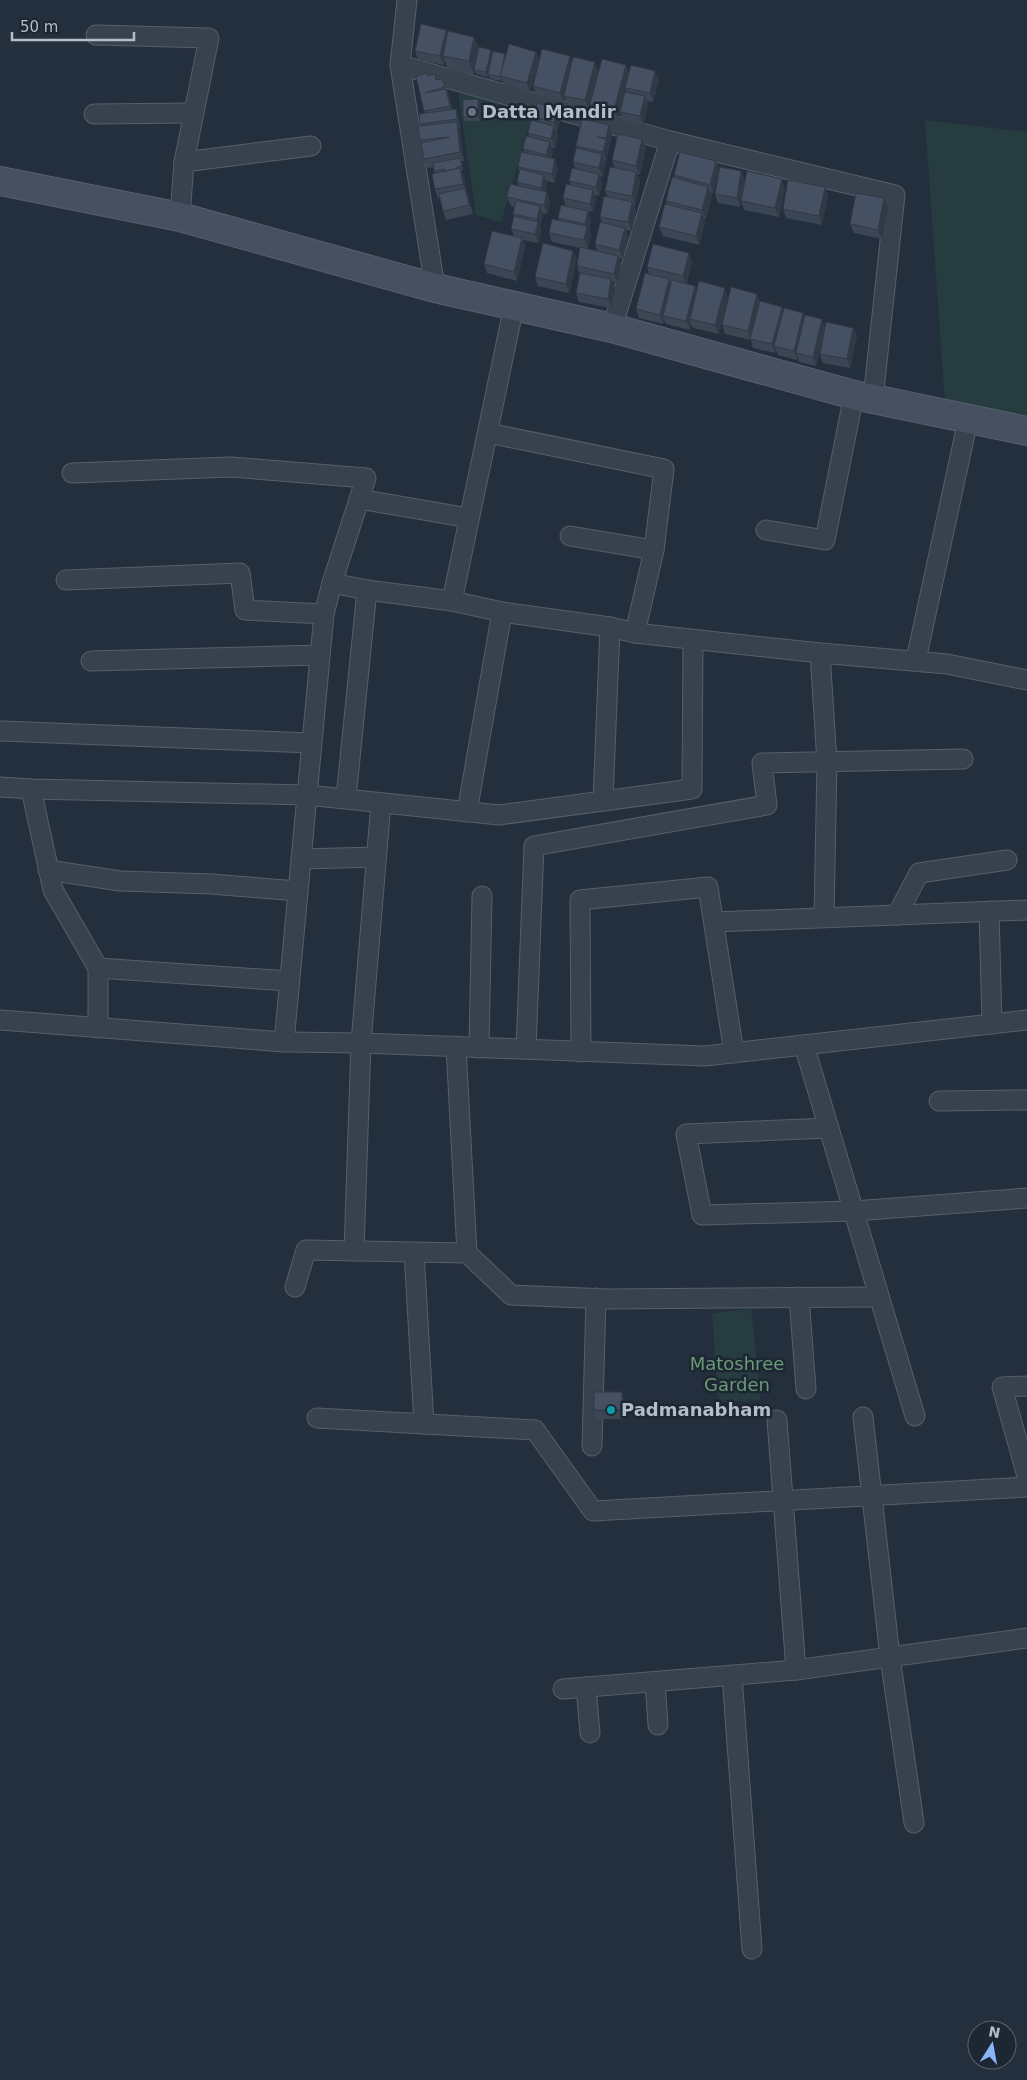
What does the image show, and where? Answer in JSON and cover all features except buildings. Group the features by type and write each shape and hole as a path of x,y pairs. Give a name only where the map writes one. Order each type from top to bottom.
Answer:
{"street":[{"path":"407,0 400,65 435,288"},
{"path":"96,35 209,38 184,162 180,217"},
{"path":"400,65 670,141 895,195 864,397 825,540 766,530"},
{"path":"94,114 193,113"},
{"path":"612,328 670,141"},
{"path":"184,162 311,146"},
{"path":"0,181 180,217 435,288 612,328 864,397 1027,431"},
{"path":"452,601 514,306"},
{"path":"916,660 968,420"},
{"path":"488,433 664,469 654,550 635,633"},
{"path":"72,473 231,467 366,478 332,583 324,614 284,1042"},
{"path":"359,499 469,518"},
{"path":"570,536 654,550"},
{"path":"66,580 240,573 245,610 324,614"},
{"path":"332,583 367,590 452,601 502,612 610,627 635,633 820,653 916,660 947,664 1027,680"},
{"path":"346,798 367,590"},
{"path":"467,812 502,612"},
{"path":"603,801 610,627"},
{"path":"0,787 307,795 499,815 692,789 693,640"},
{"path":"820,653 827,762 824,917"},
{"path":"91,662 320,655"},
{"path":"1,731 312,743"},
{"path":"526,1049 534,846 767,805 762,763 964,759"},
{"path":"31,789 52,890 98,968 98,1028"},
{"path":"354,1251 361,1043 381,802"},
{"path":"301,859 376,857"},
{"path":"897,914 919,873 1007,860"},
{"path":"48,870 120,881 211,884 298,891"},
{"path":"581,1052 580,900 708,887 734,1053"},
{"path":"479,1048 482,896"},
{"path":"714,922 1027,910"},
{"path":"989,911 992,1024"},
{"path":"98,968 289,982"},
{"path":"0,1020 284,1042 456,1046 705,1056 1027,1020"},
{"path":"804,1045 915,1416"},
{"path":"456,1046 467,1253"},
{"path":"939,1101 1027,1100"},
{"path":"829,1128 686,1134 702,1215 854,1211 1027,1198"},
{"path":"295,1287 306,1250 467,1253 511,1295 596,1298 879,1297"},
{"path":"414,1252 424,1424"},
{"path":"592,1446 596,1298"},
{"path":"799,1298 806,1389"},
{"path":"1027,1386 1002,1387 1027,1476"},
{"path":"863,1417 890,1657 914,1823"},
{"path":"317,1418 535,1430 593,1511 1027,1487"},
{"path":"777,1420 796,1670"},
{"path":"563,1689 796,1670 1027,1638"},
{"path":"732,1675 752,1950"},
{"path":"655,1682 658,1725"},
{"path":"586,1688 590,1733"}],"green space":[{"path":"458,93 534,110 501,222 476,215"},
{"path":"925,120 1027,132 1027,417 945,404"},
{"name":"Matoshree Garden","path":"751,1309 761,1400 718,1402 712,1313"}],"place":[{"name":"Datta Mandir","path":"472,112"},
{"name":"Padmanabham","path":"611,1410"}]}
